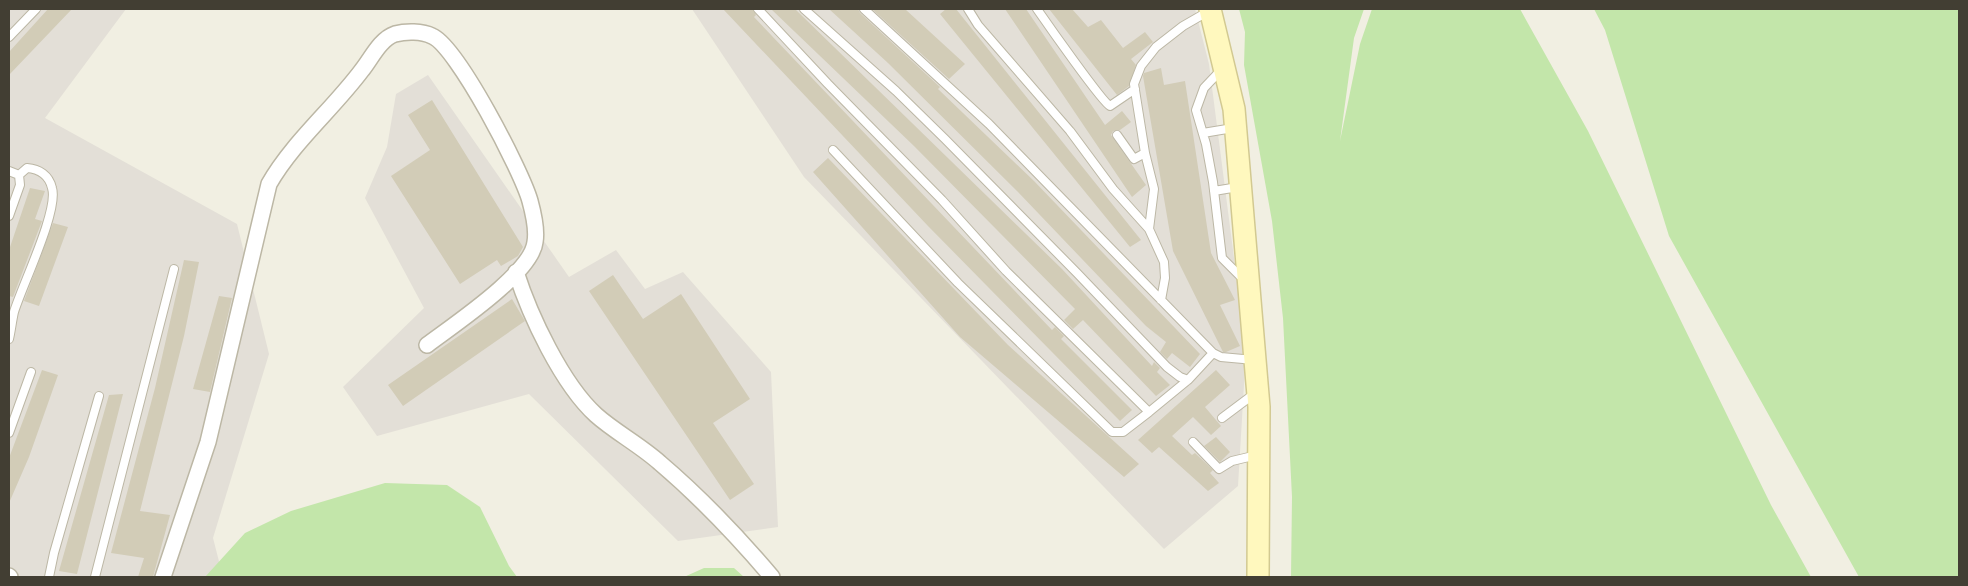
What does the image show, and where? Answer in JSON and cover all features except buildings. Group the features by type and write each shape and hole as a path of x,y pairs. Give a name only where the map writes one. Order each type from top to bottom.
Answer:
{"street":[{"path":"1210,10 1234,109 1258,391 1258,577"},
{"path":"163,577 208,442 269,184 281,162 362,72 383,42 394,34 415,32 434,36 450,51 500,136 530,201 535,243 529,257 500,289 427,345"},
{"path":"516,272 549,347 569,383 595,414 660,463 744,544 772,577"}],"lane":[{"path":"9,37 36,9"},
{"path":"758,9 828,84 942,200 1006,271 1149,412"},
{"path":"804,9 896,91 938,132 1167,367 1180,377 1188,380"},
{"path":"864,9 989,124 1214,353 1222,357 1255,360"},
{"path":"968,9 978,25 1070,131 1113,189 1150,229 1164,262 1165,278 1160,300"},
{"path":"1037,9 1093,84 1104,104 1110,106 1135,89"},
{"path":"1150,229 1154,189 1145,153 1134,84 1141,66 1156,47 1183,26 1210,10"},
{"path":"1224,68 1204,88 1196,110 1203,133 1214,191 1222,258 1248,284"},
{"path":"1203,133 1235,128"},
{"path":"1117,135 1134,159 1145,153"},
{"path":"833,150 958,283 1112,432 1123,432 1149,412 1188,380 1214,353"},
{"path":"9,339 14,312 50,216 53,188 45,174 34,168 27,168 19,175"},
{"path":"9,171 19,175"},
{"path":"9,216 20,185 19,175"},
{"path":"1214,191 1240,187"},
{"path":"96,577 174,269"},
{"path":"9,433 32,372"},
{"path":"1222,418 1258,391"},
{"path":"49,577 54,553 99,396"},
{"path":"1192,442 1219,469 1232,461 1259,455"}],"shaded area":[{"path":"9,9 126,9 45,118 237,224 269,354 213,538 223,577 9,577"},
{"path":"692,9 1195,9 1209,64 1246,351 1238,486 1164,549 804,177"},
{"path":"428,75 569,277 616,250 645,289 683,272 771,372 778,527 678,541 529,394 377,436 343,387 424,308 365,198 387,147 396,94"}],"green space":[{"path":"1239,9 1364,9 1354,38 1340,141 1360,44 1372,9 1520,9 1588,131 1771,505 1811,577 1291,577 1292,497 1283,318 1272,221 1244,65 1245,32"},
{"path":"1594,9 1959,9 1959,577 1859,577 1669,236 1605,30"},
{"path":"385,483 447,485 480,507 509,566 517,577 205,577 245,533 291,511"},
{"path":"704,568 734,568 744,577 684,577"}]}
